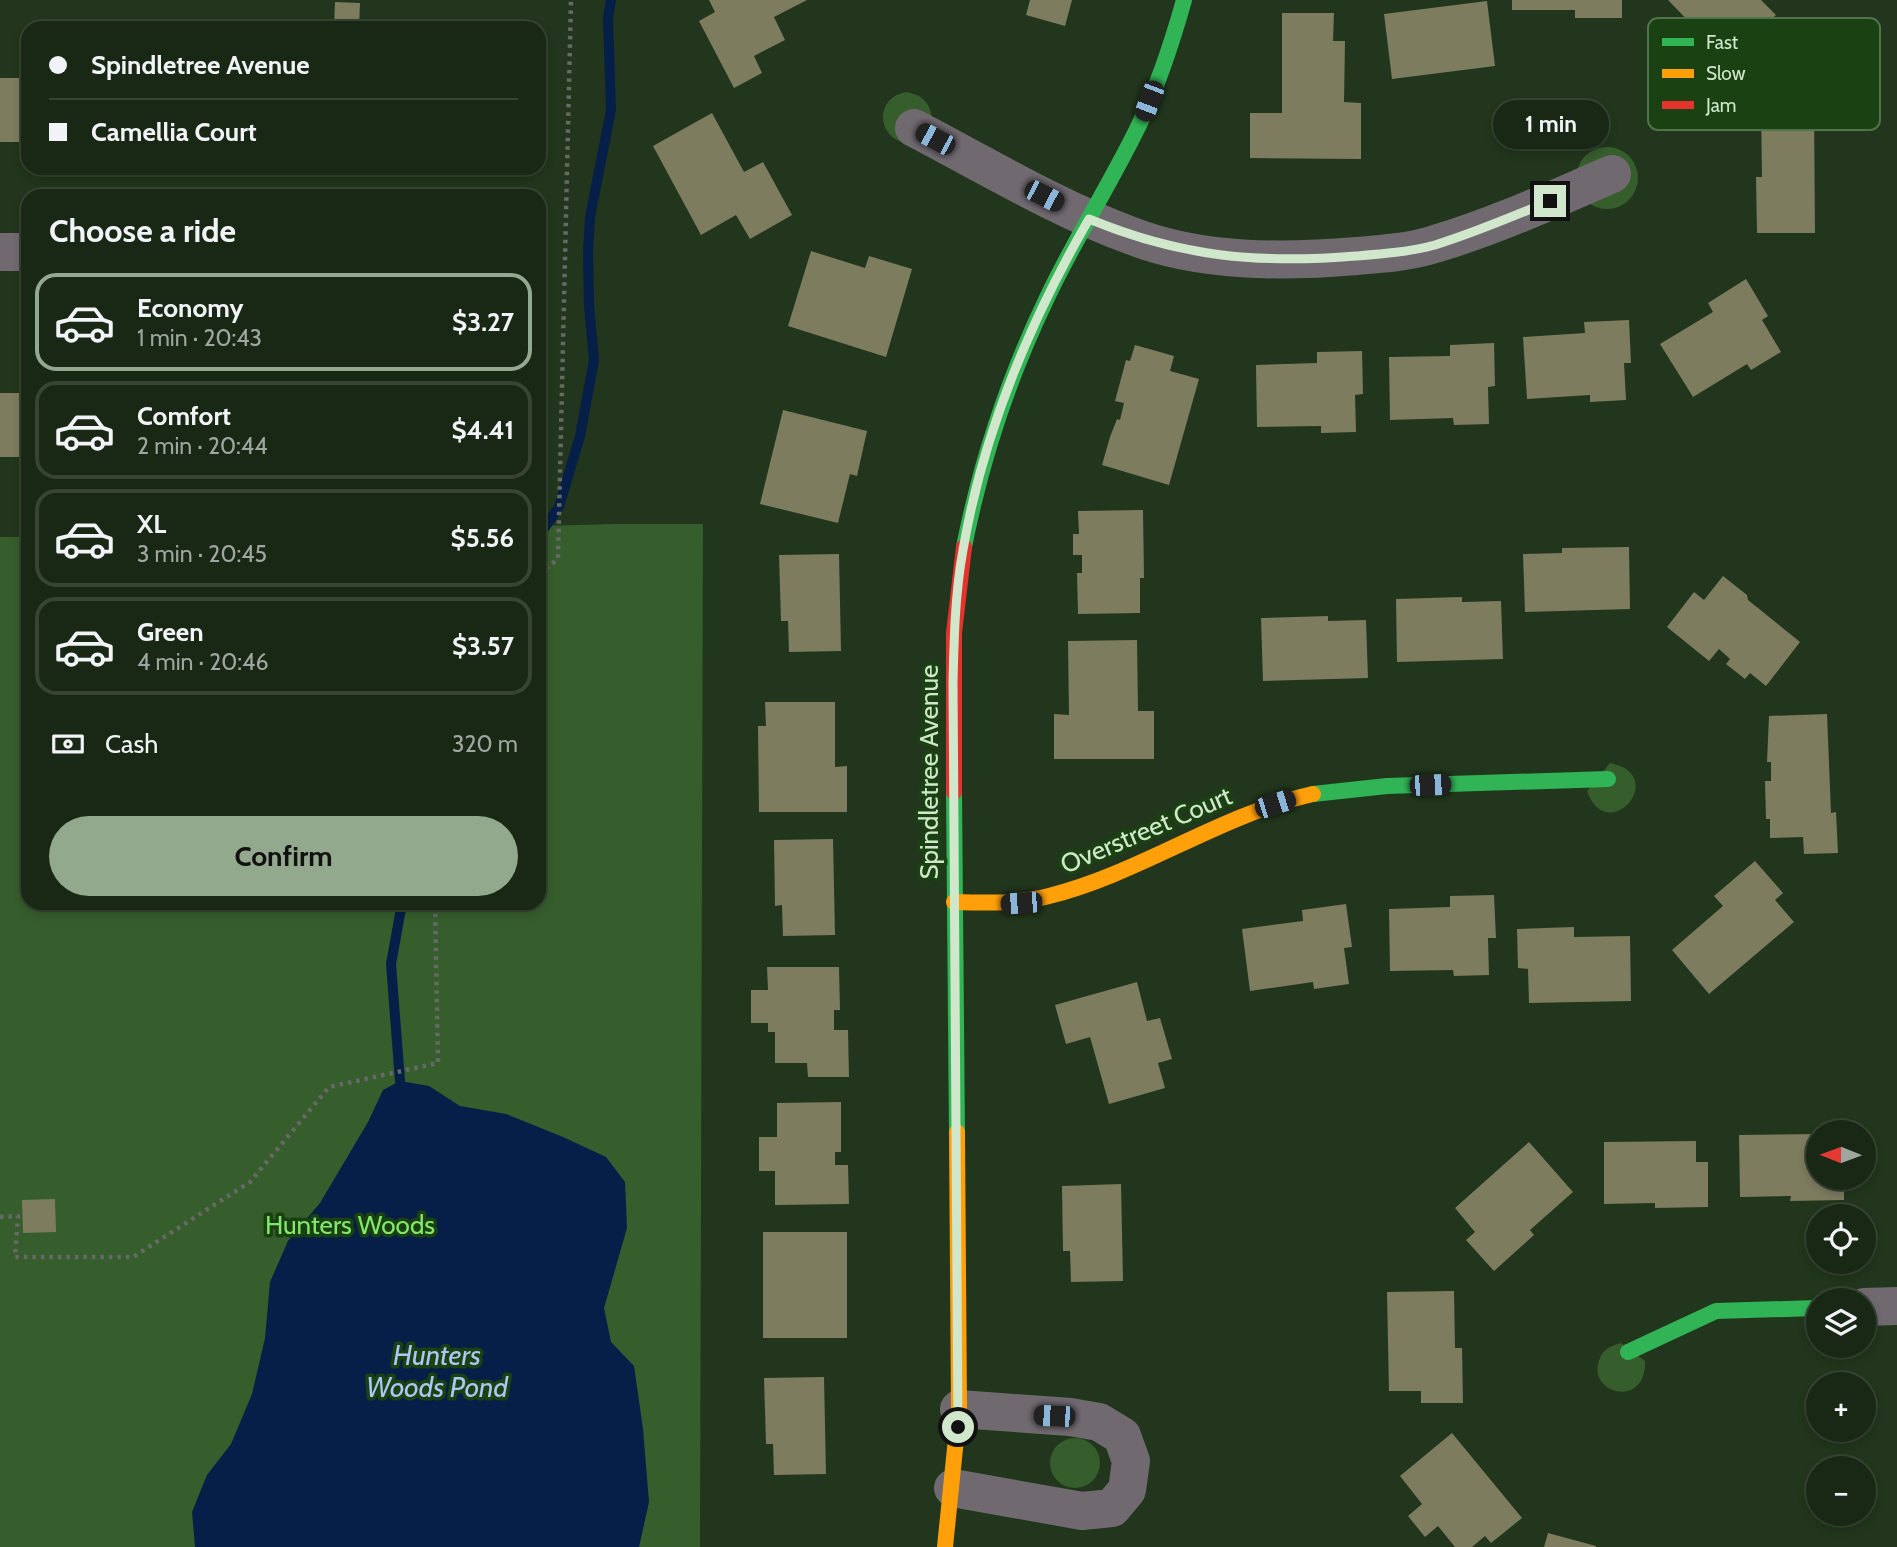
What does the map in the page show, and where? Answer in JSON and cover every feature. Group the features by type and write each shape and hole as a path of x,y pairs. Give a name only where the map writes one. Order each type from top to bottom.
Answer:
{"street":[{"name":"Spindletree Avenue","path":"945,1547 959,1409 953,683 956,608 962,551 979,473 1015,368 1063,264 1140,123 1174,35 1184,0"},
{"path":"914,128 1089,219 1135,237 1194,252 1245,258 1312,260 1379,254 1433,245 1508,219 1612,174"},
{"path":"0,252 21,252"},
{"name":"Overstreet Court","path":"954,902 985,905 1021,903 1064,893 1101,881 1239,816 1331,790 1608,779"},
{"path":"1876,1307 1897,1306"},
{"path":"1628,1352 1716,1311 1806,1308"},
{"path":"953,1488 1082,1511 1112,1508 1127,1490 1131,1461 1122,1436 1099,1422 1070,1416 959,1409"}],"path":[{"path":"546,568 558,559 571,0"},
{"path":"0,1217 18,1216 15,1257 133,1257 250,1182 329,1087 438,1063 435,910"}],"green space":[{"path":"907,92 926,102 932,121 907,143 897,140 889,133 884,126 883,117 889,101"},
{"path":"1607,147 1619,149 1629,156 1636,166 1636,190 1629,200 1619,207 1607,209 1595,207 1585,200 1578,190 1576,178 1578,166 1585,156 1595,149"},
{"name":"Hunters Woods","path":"703,524 700,1547 0,1547 0,537 21,537 21,910 546,910 546,526"},
{"path":"1610,763 1627,770 1635,780 1635,792 1629,803 1619,810 1608,812 1596,807 1587,791"},
{"path":"1621,1343 1645,1361 1643,1376 1637,1386 1627,1391 1608,1388 1601,1381 1597,1370 1604,1352"},
{"path":"1075,1438 1093,1445 1100,1463 1093,1481 1075,1488 1057,1481 1050,1463 1057,1445"}],"water":[{"name":"Hunters Woods Pond","path":"400,1081 429,1086 460,1106 506,1114 563,1137 606,1157 625,1182 627,1228 604,1308 611,1342 634,1366 649,1502 639,1547 195,1547 192,1512 207,1475 231,1444 252,1394 265,1338 270,1282 288,1241 320,1203 368,1122 383,1090"}],"building":[{"path":"709,0 807,0 774,17 785,40 754,56 762,73 734,88 699,21 715,12"},
{"path":"1030,0 1072,0 1065,26 1026,15"},
{"path":"1512,0 1622,0 1622,18 1575,18 1575,10 1512,10"},
{"path":"1668,0 1761,0 1776,15 1773,18 1686,18"},
{"path":"1487,1 1495,66 1392,79 1384,14"},
{"path":"335,2 360,3 359,21 334,21"},
{"path":"1282,13 1334,13 1333,41 1345,41 1344,102 1361,103 1361,159 1250,158 1250,113 1282,113"},
{"path":"0,78 21,78 21,142 0,142"},
{"path":"712,113 744,172 763,162 792,215 750,239 736,215 701,235 653,146"},
{"path":"1761,130 1814,130 1815,233 1757,233 1756,177 1762,177"},
{"path":"811,251 865,268 869,256 912,269 886,357 788,326"},
{"path":"1746,279 1768,316 1762,320 1781,352 1751,370 1747,364 1693,397 1660,344 1713,312 1708,303"},
{"path":"1629,320 1631,363 1624,363 1626,400 1590,402 1590,395 1527,399 1523,337 1585,333 1584,322"},
{"path":"1494,343 1495,386 1488,387 1489,424 1454,425 1453,418 1390,420 1389,357 1450,356 1450,345"},
{"path":"1135,345 1174,356 1170,371 1199,379 1169,485 1102,465 1117,419 1120,420 1124,403 1115,401 1126,360 1130,361"},
{"path":"1362,351 1363,394 1355,395 1356,432 1321,433 1321,426 1257,427 1256,365 1317,363 1317,352"},
{"path":"0,393 21,393 21,457 0,457"},
{"path":"783,410 867,431 857,476 850,474 838,523 760,504"},
{"path":"1143,510 1144,578 1140,578 1140,613 1078,614 1077,573 1082,573 1082,555 1073,555 1073,534 1079,534 1078,511"},
{"path":"1629,547 1630,609 1525,612 1523,554 1562,553 1562,548"},
{"path":"839,554 841,651 789,652 788,621 781,621 779,555"},
{"path":"1723,576 1800,642 1766,686 1750,673 1745,679 1726,664 1730,659 1719,649 1709,661 1667,627 1694,592 1704,600"},
{"path":"1462,597 1462,602 1501,601 1503,659 1397,662 1396,599"},
{"path":"1328,616 1328,621 1366,620 1368,678 1263,681 1261,618"},
{"path":"1137,640 1138,711 1154,711 1154,759 1054,759 1054,714 1069,715 1068,641"},
{"path":"765,702 835,702 835,767 847,766 847,812 759,812 758,726 766,726"},
{"path":"1827,714 1831,813 1836,812 1838,853 1804,854 1803,837 1770,838 1770,819 1766,819 1765,781 1771,781 1771,762 1767,762 1769,716"},
{"path":"833,839 835,935 783,936 782,905 775,906 774,840"},
{"path":"1755,861 1783,893 1775,900 1794,922 1709,994 1672,950 1723,906 1714,896"},
{"path":"1494,895 1496,938 1488,938 1489,975 1454,976 1453,970 1390,971 1389,909 1450,907 1450,896"},
{"path":"1346,904 1352,947 1344,948 1349,984 1314,989 1313,982 1250,991 1242,929 1303,921 1302,910"},
{"path":"1574,927 1574,937 1630,936 1631,1001 1529,1003 1528,969 1518,968 1517,929"},
{"path":"767,967 839,967 840,1010 834,1010 834,1030 848,1030 849,1077 808,1077 807,1063 775,1063 775,1032 768,1032 768,1023 751,1023 751,990 768,990"},
{"path":"1137,982 1147,1021 1160,1018 1172,1059 1158,1063 1165,1088 1109,1104 1090,1037 1066,1044 1055,1005"},
{"path":"841,1102 841,1152 835,1152 835,1165 848,1165 849,1204 775,1205 775,1171 759,1171 759,1137 777,1137 777,1103"},
{"path":"1806,1134 1806,1190 1844,1190 1844,1200 1790,1201 1791,1196 1740,1197 1739,1135"},
{"path":"1696,1141 1696,1162 1708,1162 1708,1207 1655,1208 1655,1203 1604,1204 1604,1142"},
{"path":"1529,1142 1573,1192 1530,1230 1534,1235 1494,1271 1466,1240 1475,1232 1455,1208"},
{"path":"1121,1184 1123,1281 1071,1282 1070,1251 1063,1251 1062,1186"},
{"path":"55,1199 56,1232 23,1233 22,1200"},
{"path":"763,1232 847,1232 847,1338 763,1338"},
{"path":"1454,1291 1455,1348 1462,1348 1463,1403 1421,1403 1421,1391 1389,1391 1387,1292"},
{"path":"824,1377 826,1474 774,1475 773,1444 766,1444 764,1378"},
{"path":"1452,1433 1522,1518 1491,1543 1485,1536 1472,1547 1455,1547 1438,1526 1425,1537 1408,1516 1422,1504 1400,1476"},
{"path":"1548,1533 1596,1546 1596,1547 1544,1547"}],"waterway":[{"path":"546,526 559,507 580,436 594,360 588,251 590,217 611,110 608,18 611,0"},
{"path":"400,1081 391,964 401,910"}],"traffic: fast":[{"path":"964,547 987,452 1032,330 1139,125 1164,64 1184,0"},
{"path":"1313,794 1387,786 1608,779"},
{"path":"954,792 957,1132"},
{"path":"1628,1352 1716,1311 1806,1308"}],"traffic: slow":[{"path":"954,902 1026,900 1083,886 1212,829 1278,803 1313,794"},
{"path":"945,1547 959,1409 957,1132"}],"traffic: jam":[{"path":"954,792 954,633 964,547"}],"route":[{"path":"958,1427 953,683 956,608 962,551 979,473 1015,368 1063,264 1089,219 1135,237 1194,252 1245,258 1312,260 1393,253 1433,245 1550,201"}]}
